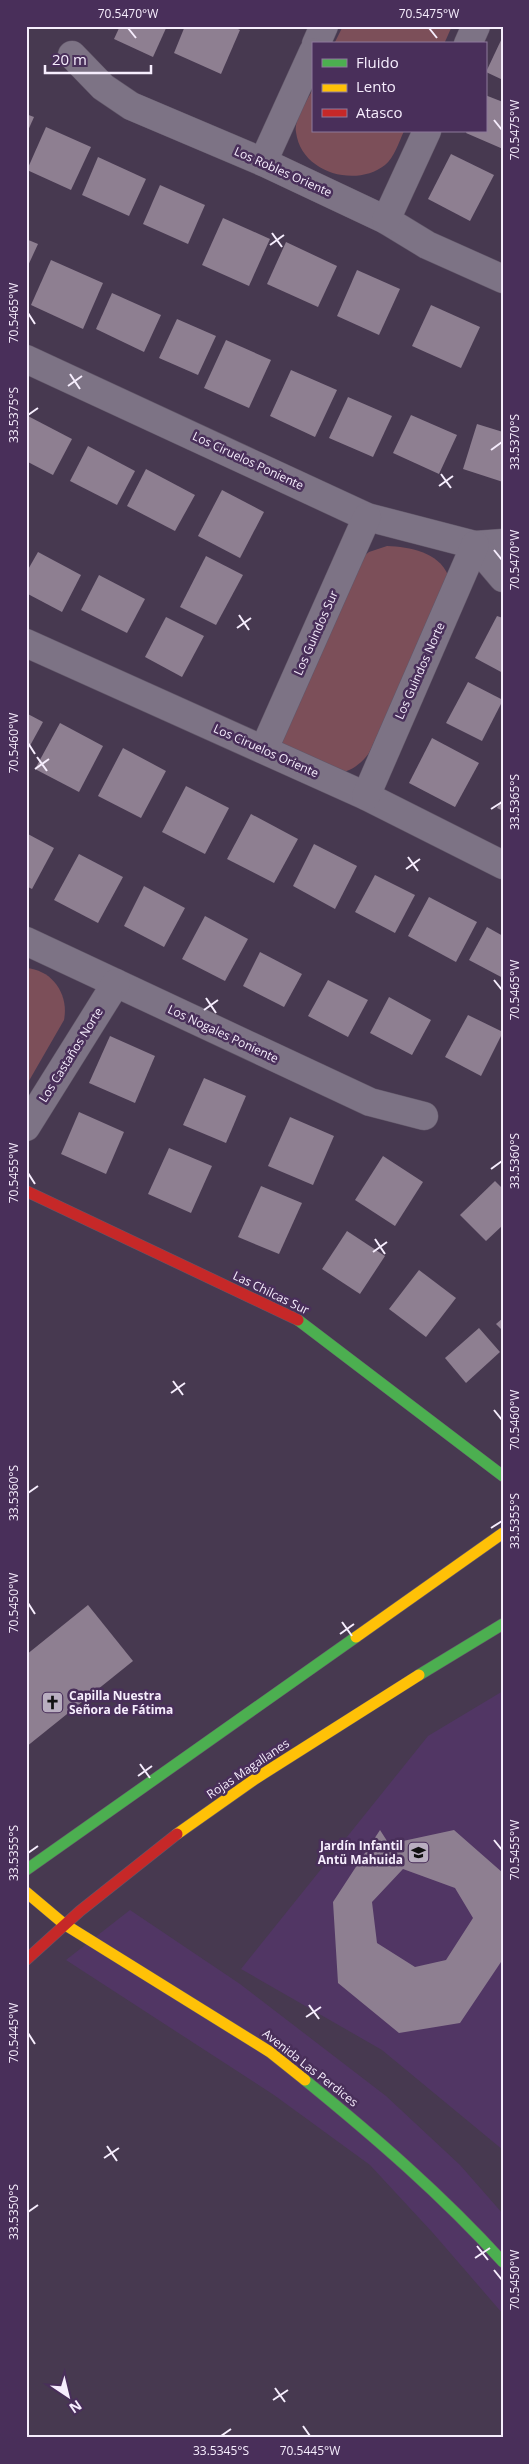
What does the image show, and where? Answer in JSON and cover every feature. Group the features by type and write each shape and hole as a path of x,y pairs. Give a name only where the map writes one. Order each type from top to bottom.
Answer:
{"street":[{"path":"317,42 324,26"},
{"path":"469,42 476,26"},
{"path":"263,162 312,54"},
{"name":"Los Robles Oriente","path":"72,55 103,87 131,106 263,162 386,220 427,245 503,279"},
{"path":"386,220 427,132"},
{"name":"Los Ciruelos Poniente","path":"26,359 367,517 475,546 503,543"},
{"name":"Los Guindos Sur","path":"264,750 367,517"},
{"path":"475,546 503,578"},
{"name":"Los Guindos Norte","path":"366,796 475,546"},
{"name":"Los Ciruelos Oriente","path":"26,643 366,796 503,865"},
{"name":"Los Nogales Poniente","path":"26,941 370,1102 424,1116"},
{"name":"Los Castaños Norte","path":"26,1127 116,983"},
{"name":"Las Chilcas Sur","path":"26,1191 297,1319 503,1476"},
{"path":"26,1870 503,1533"},
{"name":"Rojas Magallanes","path":"26,1960 64,1924 134,1867 256,1779 503,1624"},
{"name":"Avenida Las Perdices","path":"26,1892 64,1924 270,2052 374,2136 458,2213 503,2262"}],"shaded area":[{"path":"343,26 452,26 445,42 335,42"},
{"path":"312,91 312,132 404,132 396,150 388,162 373,172 360,175 345,175 332,172 319,167 308,158 300,146 296,127 304,104"},
{"path":"387,546 422,552 437,561 448,575 445,589 369,753 355,766 338,774 284,747 280,734 359,560 369,552"},
{"path":"26,968 44,973 57,985 64,1002 65,1011 64,1020 26,1086"},
{"name":"Jardín Infantil Antü Mahuida","path":"503,1691 503,2150 382,2050 241,1969 428,1736"},
{"path":"130,1910 240,1984 386,2096 460,2165 503,2214 503,2314 433,2233 370,2165 274,2095 66,1960"}],"building":[{"path":"120,26 167,26 153,57 114,39"},
{"path":"185,26 232,26 240,30 221,74 174,53"},
{"path":"503,36 503,80 486,72"},
{"path":"486,95 503,102 503,149 466,133 486,132"},
{"path":"26,114 34,117 26,135"},
{"path":"46,127 91,147 71,190 27,170"},
{"path":"451,154 494,175 470,221 428,199"},
{"path":"98,157 146,179 129,216 82,195"},
{"path":"160,185 205,205 188,244 143,224"},
{"path":"223,218 270,239 249,286 202,265"},
{"path":"26,239 38,244 26,270"},
{"path":"286,242 337,266 318,307 267,284"},
{"path":"51,260 103,283 83,329 31,305"},
{"path":"357,270 400,289 379,335 337,316"},
{"path":"112,293 161,315 144,352 96,329"},
{"path":"431,305 480,327 461,368 412,346"},
{"path":"177,319 216,336 198,375 159,358"},
{"path":"226,340 271,360 249,408 204,388"},
{"path":"291,370 337,390 315,437 270,416"},
{"path":"348,397 392,416 373,457 329,438"},
{"path":"26,415 72,439 53,475 26,461"},
{"path":"411,415 457,435 439,474 393,453"},
{"path":"477,424 503,432 503,482 463,469"},
{"path":"88,446 135,471 117,505 70,481"},
{"path":"146,469 195,495 175,531 127,506"},
{"path":"222,490 264,512 240,558 198,536"},
{"path":"38,552 81,575 62,612 26,593 26,573"},
{"path":"206,556 243,575 216,625 180,607"},
{"path":"99,575 145,599 127,633 81,610"},
{"path":"497,616 503,618 503,673 475,658"},
{"path":"166,617 204,636 182,677 145,657"},
{"path":"468,682 503,700 482,741 446,723"},
{"path":"26,713 43,722 26,753"},
{"path":"60,723 103,746 79,792 35,769"},
{"path":"432,738 479,763 455,807 409,783"},
{"path":"123,748 166,771 141,818 98,796"},
{"path":"186,786 229,808 205,854 162,832"},
{"path":"503,797 503,811 497,808"},
{"path":"251,814 298,839 274,883 227,859"},
{"path":"26,833 54,848 32,889 26,886"},
{"path":"314,844 357,866 335,909 293,886"},
{"path":"79,854 123,877 98,923 54,900"},
{"path":"375,875 415,895 395,933 355,912"},
{"path":"144,886 185,908 164,947 124,926"},
{"path":"429,897 477,922 456,962 408,936"},
{"path":"205,916 248,939 225,981 182,959"},
{"path":"487,927 503,936 503,978 469,960"},
{"path":"260,952 302,974 284,1007 243,986"},
{"path":"328,980 368,1000 348,1037 308,1016"},
{"path":"389,997 431,1020 412,1055 370,1033"},
{"path":"468,1015 503,1032 481,1076 445,1057"},
{"path":"110,1036 155,1056 135,1103 89,1083"},
{"path":"204,1078 246,1096 226,1143 183,1125"},
{"path":"79,1112 124,1132 106,1174 61,1154"},
{"path":"290,1117 334,1136 313,1185 268,1166"},
{"path":"169,1148 212,1166 191,1213 148,1194"},
{"path":"383,1156 423,1182 395,1226 355,1200"},
{"path":"495,1181 503,1189 503,1225 486,1241 460,1215"},
{"path":"261,1186 302,1203 279,1254 238,1237"},
{"path":"347,1231 385,1256 360,1294 322,1269"},
{"path":"419,1270 456,1298 426,1337 389,1309"},
{"path":"503,1318 503,1331 496,1324"},
{"path":"479,1328 500,1352 466,1383 445,1358"},
{"name":"Capilla Nuestra Señora de Fátima","path":"88,1605 133,1661 26,1747 26,1655"},
{"path":"380,1830 389,1844 454,1830 503,1873 503,1959 460,2023 399,2033 338,1983 333,1902","holes":["403,1869 455,1888 473,1918 446,1960 415,1967 377,1943 372,1902"]}],"traffic: fast":[{"path":"298,1320 503,1476"},
{"path":"419,1675 503,1624"},
{"path":"26,1870 356,1637"},
{"path":"305,2080 407,2167 456,2213 503,2262"}],"traffic: slow":[{"path":"356,1637 503,1533"},
{"path":"177,1834 255,1779 419,1675"},
{"path":"26,1892 64,1924 270,2052 305,2080"}],"traffic: jam":[{"path":"26,1191 298,1320"},
{"path":"26,1960 80,1911 177,1834"}],"place":[{"name":"Capilla Nuestra Señora de Fátima","path":"53,1703"},
{"name":"Jardín Infantil Antü Mahuida","path":"419,1853"}]}
